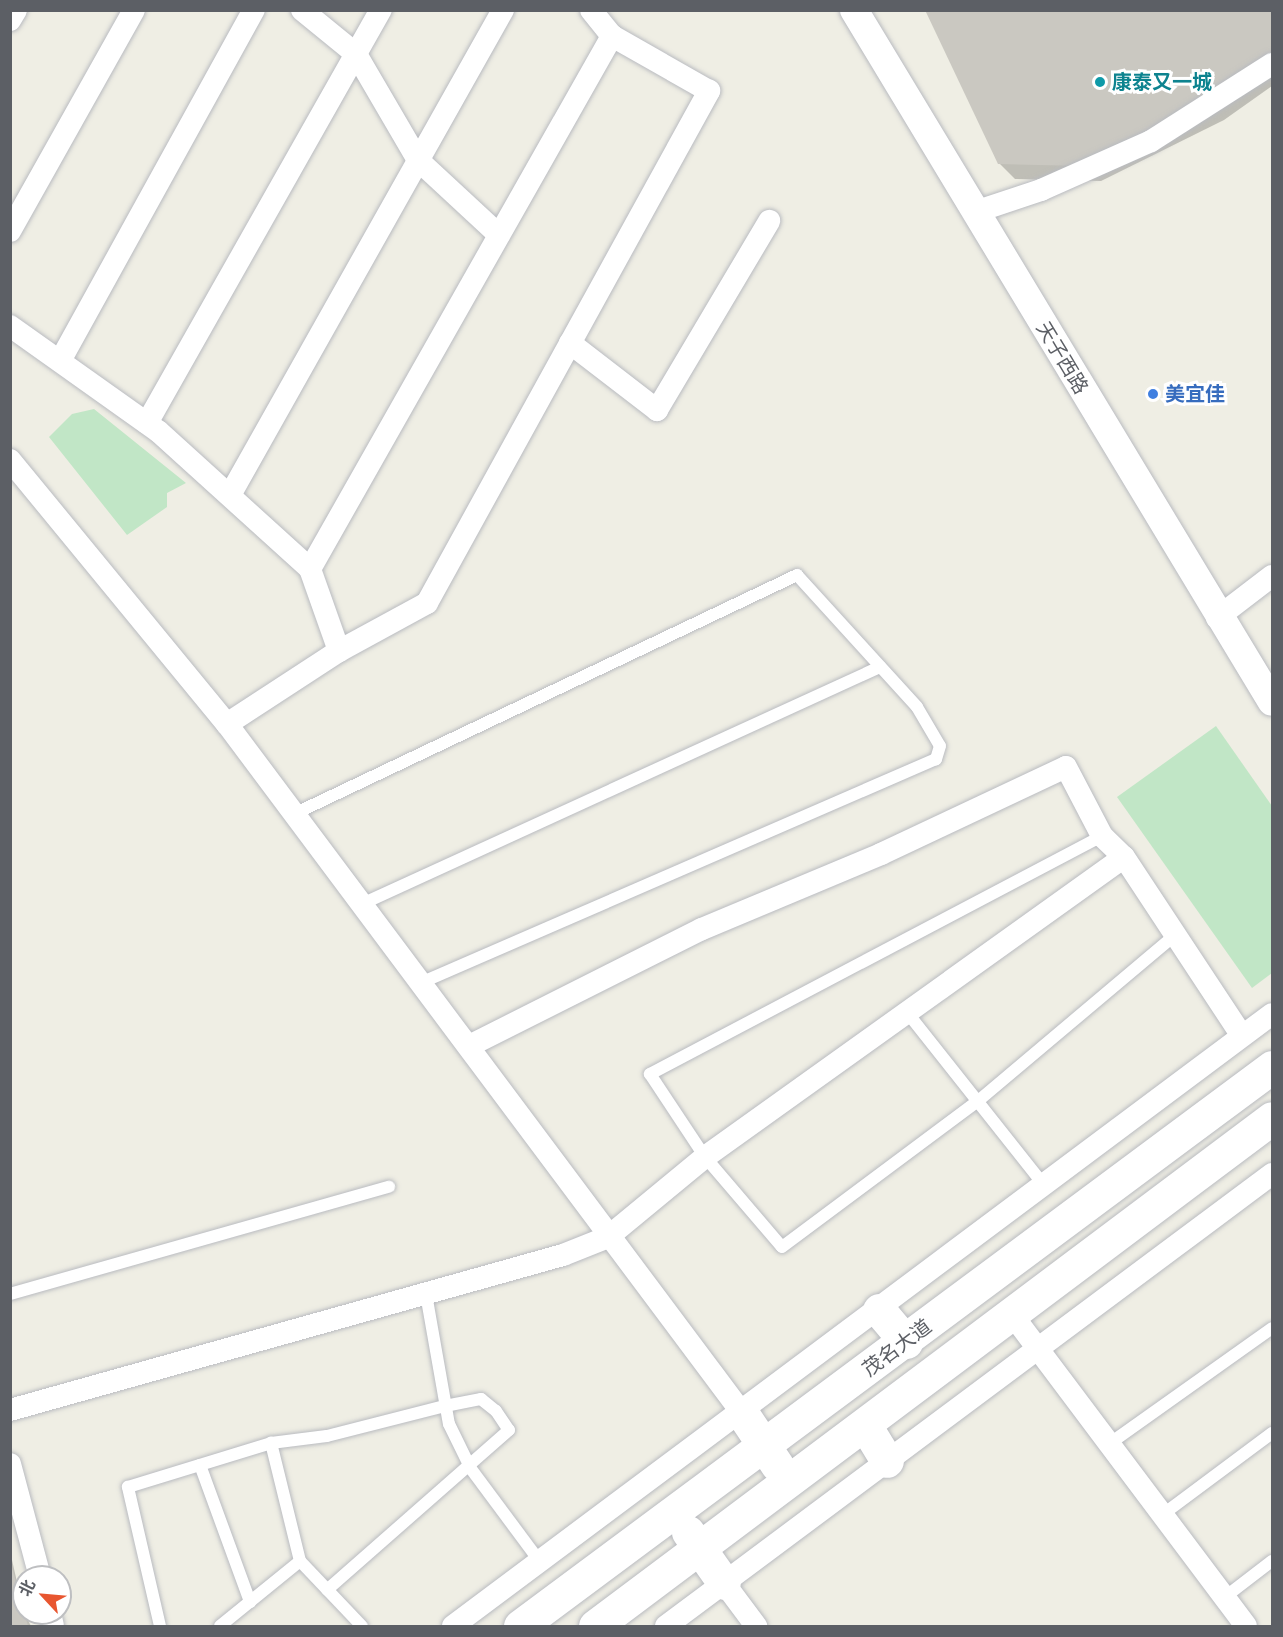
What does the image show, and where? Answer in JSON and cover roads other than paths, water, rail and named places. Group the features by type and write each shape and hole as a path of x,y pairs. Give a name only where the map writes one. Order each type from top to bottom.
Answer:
{"main road":[{"name":"茂名大道","path":"520,1626 906,1342 1272,1067"},
{"path":"595,1626 790,1483 1011,1313 1272,1118"},
{"path":"988,1281 1011,1313"},
{"path":"879,1310 906,1342"},
{"path":"742,1413 790,1483"},
{"path":"865,1425 886,1461"},
{"path":"675,1513 724,1583"}],"street":[{"path":"10,20 16,10"},
{"path":"10,231 134,10"},
{"path":"60,361 254,10"},
{"path":"302,10 356,54 418,160 499,235"},
{"path":"147,423 381,10"},
{"path":"230,495 502,10"},
{"path":"227,724 339,651 427,603 710,91 612,36 591,10"},
{"name":"天子西路","path":"854,10 1217,618 1272,702"},
{"path":"310,569 612,36"},
{"path":"975,212 1041,190 1151,141 1272,64"},
{"path":"570,344 657,410 769,221"},
{"path":"10,326 147,423 310,569 339,651"},
{"path":"10,460 227,724 471,1045 608,1237 742,1413"},
{"path":"1217,618 1272,576"},
{"path":"471,1045 702,929 881,855 1066,767 1102,836 1124,857 1242,1036"},
{"path":"10,1410 426,1294 608,1237 705,1157 1124,857"},
{"path":"453,1626 742,1413 1043,1184 1272,1014"},
{"path":"666,1626 1037,1347 1272,1174"},
{"path":"1011,1313 1246,1626"},
{"path":"10,1464 37,1565"},
{"path":"724,1583 756,1626"}],"lane":[{"path":"294,814 797,575 880,667 934,732 942,750 936,759 423,982"},
{"path":"362,904 880,667"},
{"path":"1102,836 650,1074 705,1157 782,1247 978,1101 1176,934"},
{"path":"906,1011 1043,1184"},
{"path":"10,1294 389,1187"},
{"path":"426,1294 446,1406 471,1469 540,1562"},
{"path":"1109,1444 1272,1328"},
{"path":"160,1626 128,1486 272,1443 327,1436 481,1399 509,1430 471,1469 327,1590"},
{"path":"1162,1515 1272,1433"},
{"path":"272,1443 300,1561 362,1626"},
{"path":"200,1465 250,1602"},
{"path":"220,1626 300,1561"},
{"path":"1225,1597 1272,1561"}],"place":[{"name":"康泰又一城","path":"1100,82"},
{"name":"美宜佳","path":"1153,394"}]}
